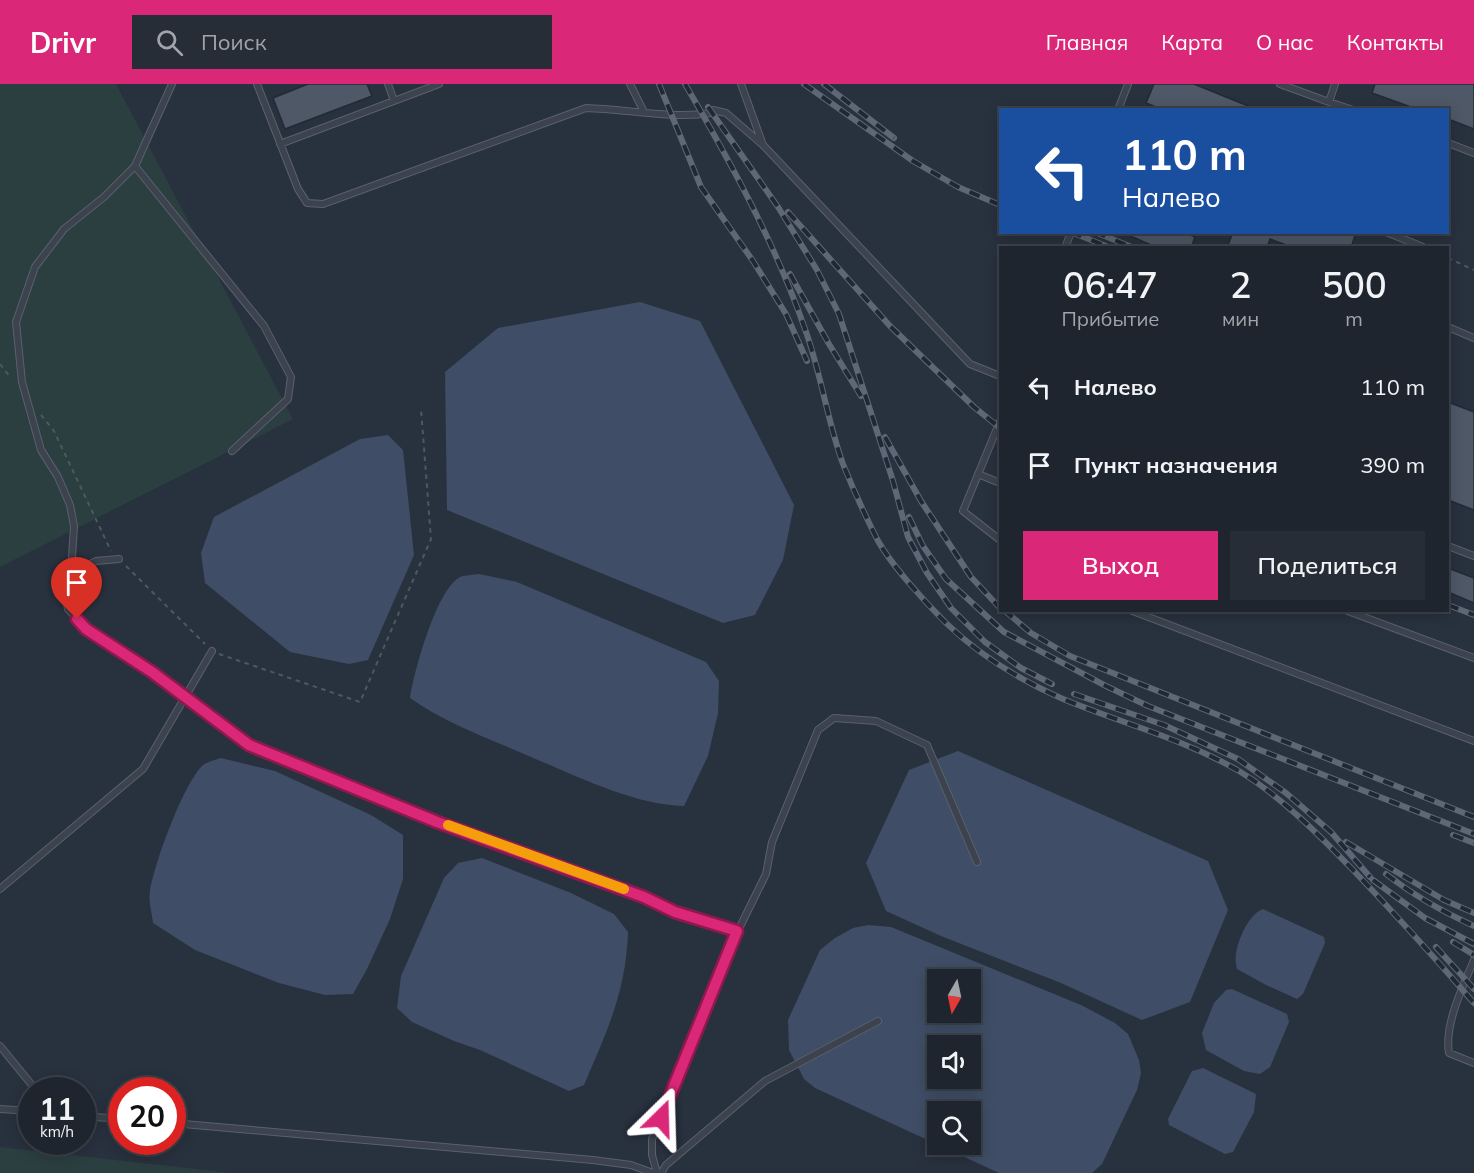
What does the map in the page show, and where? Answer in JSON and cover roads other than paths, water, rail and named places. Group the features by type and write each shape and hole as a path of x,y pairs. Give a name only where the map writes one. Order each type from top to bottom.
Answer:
{"lane":[{"path":"172,84 135,166 104,197 64,229 35,267 16,322 22,382 41,450 58,477 70,505 74,526 71,573 64,588 68,609 86,629 152,672 249,745 437,822 644,897 675,912 737,931"},
{"path":"257,84 298,189 307,203 323,204 586,108 613,108 685,115 711,113 713,110 726,113 763,145 970,364 999,375"},
{"path":"388,84 393,101"},
{"path":"280,144 439,84"},
{"path":"630,84 644,112"},
{"path":"741,84 763,145"},
{"path":"1119,108 1128,84"},
{"path":"1280,84 1347,108"},
{"path":"1329,102 1335,84"},
{"path":"1449,143 1474,153"},
{"path":"135,166 264,326 291,377 288,399 232,451"},
{"path":"1391,234 1421,246"},
{"path":"1449,327 1474,338"},
{"path":"999,423 963,511 999,539"},
{"path":"978,474 999,483"},
{"path":"1449,546 1474,556"},
{"path":"71,573 96,561 119,559"},
{"path":"1135,612 1474,741"},
{"path":"1350,612 1474,658"},
{"path":"0,889 143,769 212,651"},
{"path":"657,1173 652,1155 652,1139 737,931 766,874 772,842 818,730 834,718 876,721 927,745 977,862"},
{"path":"1474,960 1446,1040 1449,1053 1474,1063"},
{"path":"657,1173 765,1082 878,1021"},
{"path":"0,1046 25,1077"},
{"path":"0,1108 18,1110"},
{"path":"186,1124 593,1160 631,1165 657,1173"}],"water":[{"path":"640,302 700,321 794,505 783,560 755,615 723,623 447,510 445,372 498,328"},
{"path":"388,435 403,450 414,555 368,660 349,664 290,652 205,583 201,553 214,517 360,439"},
{"path":"479,574 517,582 706,662 719,681 718,713 708,756 684,806 645,801 586,781 469,731 410,698 421,652 443,598 451,585 460,577"},
{"path":"958,751 1208,861 1228,910 1190,1002 1142,1020 1061,983 941,936 886,911 866,863 909,770"},
{"path":"221,758 275,771 371,815 403,835 403,879 390,919 353,994 325,995 279,983 195,950 153,923 150,891 157,862 170,826 186,791 201,767"},
{"path":"482,858 571,893 614,914 628,932 624,974 614,1011 584,1085 569,1091 412,1022 397,1008 401,976 444,878 458,863"},
{"path":"1263,909 1324,937 1325,943 1303,994 1297,999 1237,969 1237,948 1242,934 1253,916"},
{"path":"868,925 891,927 1081,1005 1115,1023 1128,1034 1139,1060 1141,1073 1137,1090 1102,1164 1092,1173 999,1173 960,1155 981,1155 981,1101 927,1101 927,1140 815,1088 804,1079 789,1050 788,1020 820,950 853,928"},
{"path":"1232,989 1287,1014 1289,1022 1270,1067 1260,1074 1244,1071 1206,1050 1202,1033 1214,1003 1226,990"},
{"path":"1203,1068 1256,1094 1254,1112 1233,1152 1225,1154 1169,1125 1168,1119 1192,1071"}],"railway":[{"path":"659,84 701,187 753,261 786,314 807,361"},
{"path":"685,84 766,235 793,297 811,346 843,464 859,502 877,539 909,583 959,635 986,656 1031,684 1085,708 1196,750 1255,781 1314,830 1415,936 1474,1003"},
{"path":"804,84 913,161 958,187 999,205"},
{"path":"824,84 894,138"},
{"path":"708,107 778,207 817,270 839,314 893,481 908,537 927,573 951,608 985,642 1021,668 1052,684"},
{"path":"788,212 890,326 974,407 999,427"},
{"path":"1076,234 1106,246"},
{"path":"1100,234 1129,246"},
{"path":"790,274 861,396"},
{"path":"885,437 921,501 971,577 999,607"},
{"path":"909,517 923,546 946,579 1004,632 1148,706 1474,834"},
{"path":"1449,605 1474,615"},
{"path":"1006,612 1031,633 1070,656 1474,817"},
{"path":"1074,694 1164,725 1238,759 1286,793 1331,832 1370,877"},
{"path":"1453,835 1474,843"},
{"path":"1346,842 1444,900 1474,913"},
{"path":"1386,874 1428,903 1474,926"},
{"path":"1373,880 1425,918 1474,944"},
{"path":"1453,942 1474,955"},
{"path":"1436,947 1474,989"}]}
